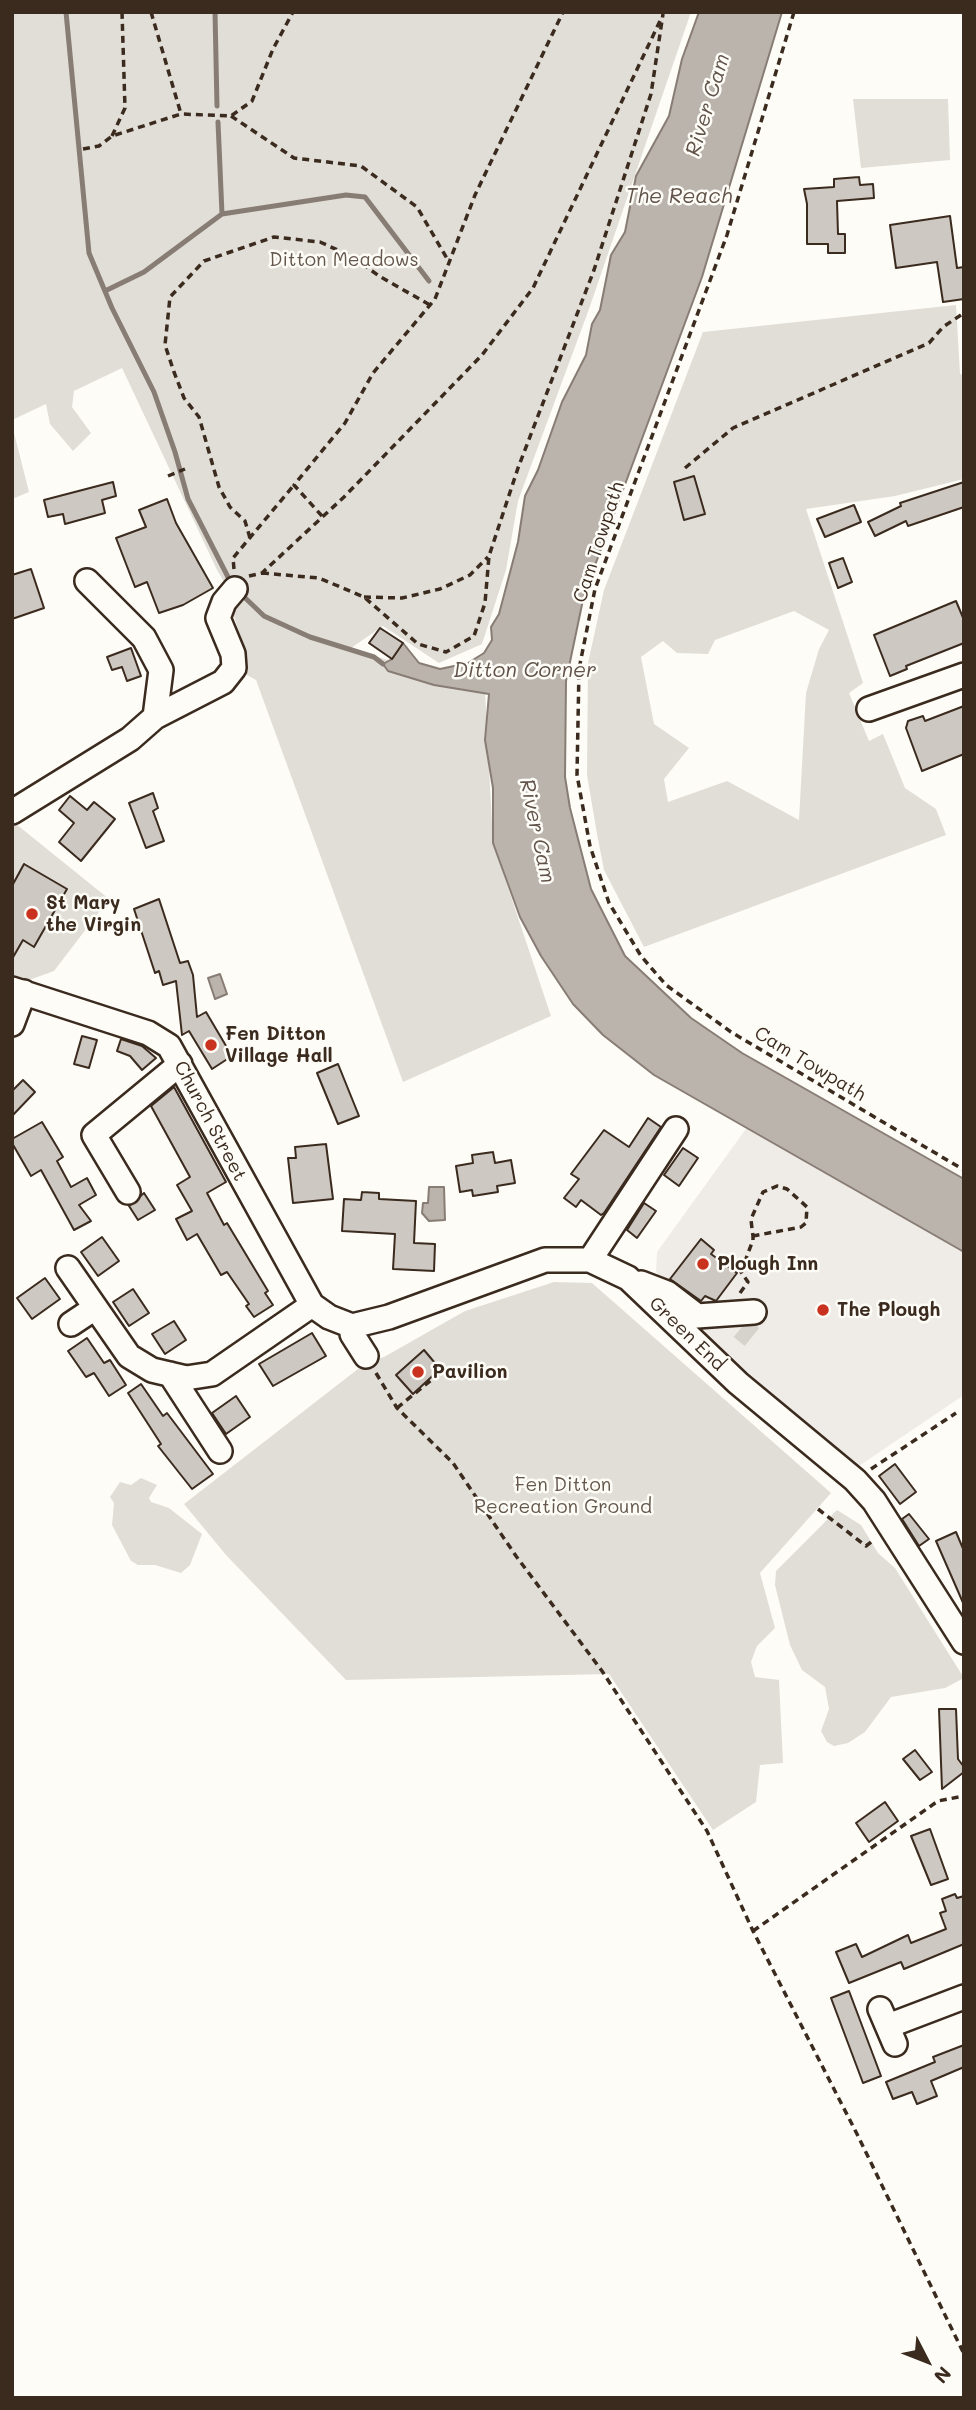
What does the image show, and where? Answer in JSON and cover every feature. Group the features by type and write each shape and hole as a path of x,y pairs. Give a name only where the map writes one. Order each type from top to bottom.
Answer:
{"street":[{"path":"87,581 144,638 161,670 155,717"},
{"path":"12,812 130,739 155,717 223,682 234,668 233,654 218,618 233,588"},
{"path":"869,710 964,676"},
{"path":"12,1024 18,991"},
{"name":"Church Street","path":"18,991 148,1033 169,1046 219,1141 312,1305"},
{"path":"128,1192 94,1135 180,1064"},
{"path":"590,1260 676,1129"},
{"name":"Green End","path":"352,1326 388,1317 545,1260 590,1260 628,1278 738,1383 855,1480 874,1501 964,1642"},
{"path":"68,1268 129,1356 152,1370 186,1377 212,1374 312,1305 329,1317 352,1326 352,1334 366,1356"},
{"path":"628,1278 667,1293 697,1316 736,1317"},
{"path":"71,1324 95,1308"},
{"path":"170,1374 220,1451"},
{"path":"888,2026 964,1997"}],"path":[{"path":"112,136 125,108 122,12"},
{"path":"151,12 181,114"},
{"path":"231,116 252,101 273,49 293,12"},
{"path":"564,12 475,195 430,305 373,373 345,423 233,558 233,588 262,573 322,516 482,355 533,288 663,13"},
{"name":"Cam Towpath","path":"794,12 727,235 595,589 579,669 577,775 590,846 609,903 641,957 666,985 732,1032 964,1170"},
{"path":"262,573 319,578 364,597 418,644 446,652 474,636 485,603 489,556 518,468 594,270 651,93 663,13"},
{"path":"83,149 99,146 112,136 181,114 231,116 294,158 361,166 417,207 449,262"},
{"path":"250,538 245,521 230,507 219,487 199,417 184,398 165,345 170,297 204,261 274,237 320,242 353,257 379,276 430,305"},
{"path":"685,468 733,428 929,343 943,327 964,313"},
{"path":"168,476 185,469"},
{"path":"294,485 322,516"},
{"path":"364,597 402,598 440,589 470,575 489,556"},
{"path":"736,1317 739,1293 748,1282 741,1272 752,1247 753,1209 763,1192 771,1187 787,1189 807,1207 806,1223 801,1227 753,1236"},
{"path":"366,1356 397,1408 453,1463 516,1556 602,1671 707,1831 753,1931 857,2134 964,2354"},
{"path":"397,1408 441,1372"},
{"path":"855,1480 947,1416 956,1413"},
{"path":"818,1510 866,1546 890,1528"},
{"path":"753,1931 939,1801 964,1796"}],"shaded area":[{"name":"The Plough","path":"748,1126 964,1252 964,1395 856,1468 697,1327 667,1293 656,1272 657,1252"}],"green space":[{"name":"Ditton Meadows","path":"12,12 691,12 589,309 518,501 506,570 482,644 439,663 383,626 351,648 485,692 493,843 551,1016 403,1082 256,680 234,668 243,645 228,597 235,600 217,570 122,368 74,391 72,407 91,433 73,451 50,424 46,404 12,420"},
{"path":"853,99 948,99 950,160 861,168"},
{"path":"956,305 960,374 964,375 964,479 895,496 806,509 863,683 849,693 869,741 883,734 905,788 936,809 946,835 644,947 604,870 587,775 588,663 604,590 703,332","holes":["794,611 829,630 819,649 806,693 799,820 727,781 668,802 664,779 689,748 654,724 641,657 663,641 677,653 708,654 715,640"]},
{"path":"12,425 29,492 12,499"},
{"path":"16,824 109,899 54,971 18,984 12,982 12,826"},
{"name":"Fen Ditton Recreation Ground","path":"554,1282 592,1283 831,1493 760,1573 775,1628 757,1646 751,1662 755,1677 779,1680 783,1763 760,1765 756,1802 713,1830 609,1674 346,1680 226,1555 184,1504 367,1362 384,1357 465,1311"},
{"path":"141,1478 157,1485 149,1498 151,1502 169,1508 202,1534 190,1565 181,1573 155,1565 138,1565 131,1561 112,1525 114,1503 110,1497 120,1482 131,1485"},
{"path":"837,1510 861,1525 878,1553 895,1568 964,1678 945,1688 891,1697 865,1732 848,1743 834,1746 827,1742 821,1731 829,1709 825,1687 802,1670 790,1645 775,1585 776,1571"}],"water":[{"path":"699,12 782,12 702,277 584,595 566,681 565,777 570,808 591,889 625,956 691,1018 742,1053 964,1179 964,1252 654,1075 603,1035 573,1004 541,956 520,917 493,843 493,788 485,740 489,694 434,685 388,671 383,664 392,659 403,643 419,663 440,669 468,663 484,653 492,640 491,627 499,614 518,542 525,496 538,470 562,402 586,355 592,324 600,310 611,255 625,232 636,176 669,116 682,59"},
{"path":"220,974 227,994 215,999 208,978"},
{"path":"429,1187 444,1187 445,1220 429,1221 422,1213 423,1203 428,1203"}],"building":[{"path":"859,177 860,185 873,184 874,198 837,201 838,234 845,234 845,253 828,253 828,244 807,244 807,204 804,189 834,187 834,179"},
{"path":"950,216 957,268 964,267 964,299 943,302 937,262 896,268 890,225"},
{"path":"694,476 705,514 684,520 674,482"},
{"path":"113,482 116,496 102,500 105,513 65,524 63,514 48,517 44,500"},
{"path":"964,482 964,507 908,526 906,521 875,536 868,522 901,506 900,503"},
{"path":"167,499 176,523 213,588 183,605 159,613 147,582 135,587 116,538 146,527 139,510"},
{"path":"854,505 861,522 825,537 817,519"},
{"path":"843,558 852,582 838,588 829,563"},
{"path":"31,569 44,608 12,619 12,575"},
{"path":"956,601 964,620 964,643 906,666 907,669 890,676 874,635"},
{"path":"380,628 403,643 392,659 369,643"},
{"path":"131,648 141,676 127,681 122,667 112,670 107,657"},
{"path":"964,706 964,754 922,771 906,728 908,721 923,716 925,721"},
{"path":"153,793 158,808 153,811 164,841 146,848 129,803"},
{"path":"70,796 87,810 94,802 115,819 81,861 59,842 74,823 59,810"},
{"name":"St Mary the Virgin","path":"24,864 67,889 34,947 23,940 12,959 12,886"},
{"path":"159,899 180,963 188,961 193,975 197,1017 206,1012 232,1056 212,1069 189,1031 182,1035 176,981 163,985 159,971 155,973 134,909"},
{"path":"82,1036 97,1040 89,1068 74,1064"},
{"path":"121,1039 142,1046 156,1058 142,1070 130,1056 117,1051"},
{"path":"338,1064 359,1116 338,1124 317,1073"},
{"path":"23,1080 35,1092 12,1116 12,1091"},
{"path":"174,1087 226,1182 207,1193 224,1225 227,1223 268,1291 265,1293 273,1305 254,1317 246,1306 249,1304 227,1272 221,1275 197,1234 187,1240 176,1219 192,1211 177,1185 190,1177 151,1106"},
{"path":"648,1118 661,1127 604,1213 601,1215 581,1200 576,1207 564,1198 579,1179 571,1174 604,1130 629,1147"},
{"path":"42,1122 63,1157 57,1161 71,1187 87,1178 96,1195 79,1205 91,1221 74,1230 41,1170 31,1176 12,1143 12,1139"},
{"path":"326,1144 333,1199 293,1203 288,1158 296,1158 295,1147"},
{"path":"683,1148 698,1158 679,1186 664,1175"},
{"path":"493,1152 495,1163 511,1160 515,1183 497,1186 498,1192 473,1196 472,1190 460,1192 456,1166 473,1163 472,1155"},
{"path":"362,1192 379,1193 379,1199 416,1201 414,1243 435,1244 434,1271 393,1269 395,1234 342,1231 344,1199 361,1200"},
{"path":"144,1193 155,1210 138,1220 129,1206"},
{"path":"644,1203 656,1211 637,1238 627,1230"},
{"path":"102,1237 119,1261 98,1276 81,1252"},
{"name":"Plough Inn","path":"701,1239 714,1250 711,1254 737,1273 716,1301 705,1296 701,1301 670,1279"},
{"path":"45,1278 60,1299 32,1319 17,1298"},
{"path":"133,1289 149,1313 129,1326 113,1302"},
{"path":"174,1321 186,1340 165,1354 152,1334"},
{"path":"312,1333 326,1356 273,1386 259,1364"},
{"path":"87,1338 104,1363 110,1360 126,1385 109,1396 94,1373 86,1377 68,1351"},
{"name":"Pavilion","path":"424,1350 440,1369 413,1394 396,1375"},
{"path":"141,1384 163,1416 167,1413 213,1474 192,1489 158,1446 161,1444 128,1393"},
{"path":"236,1396 250,1417 226,1434 212,1413"},
{"path":"895,1464 916,1492 900,1504 879,1476"},
{"path":"909,1514 929,1539 919,1546 902,1519"},
{"path":"956,1532 964,1551 964,1605 936,1541"},
{"path":"939,1709 956,1709 958,1759 964,1767 964,1772 942,1789"},
{"path":"915,1750 932,1772 920,1780 903,1759"},
{"path":"885,1802 898,1821 869,1842 856,1823"},
{"path":"930,1829 948,1879 931,1885 911,1836"},
{"path":"955,1894 957,1898 964,1896 964,1944 904,1969 901,1962 849,1983 836,1952 856,1944 862,1957 908,1935 911,1943 946,1929 940,1913 946,1911 942,1899"},
{"path":"849,1991 881,2076 863,2083 831,1998"},
{"path":"964,2045 964,2067 931,2081 937,2096 917,2104 912,2092 893,2099 886,2082 935,2062 933,2057"}],"waterway":[{"path":"66,12 89,253 112,308 154,392 188,499 229,579"},
{"path":"215,12 217,106"},
{"path":"105,291 144,272 222,214 218,122"},
{"path":"222,214 346,195 365,197 429,281"},
{"path":"239,592 264,616 310,637 374,657 383,664"}],"tunnel":[{"path":"741,1328 752,1337"}],"place":[{"name":"St Mary the Virgin","path":"32,914"},
{"name":"Fen Ditton Village Hall","path":"211,1045"},
{"name":"Plough Inn","path":"703,1264"},
{"name":"The Plough","path":"823,1310"},
{"name":"Pavilion","path":"418,1372"}],"water label":[{"name":"River Cam","path":"708,105"},
{"name":"The Reach","path":"679,197"},
{"name":"Ditton Corner","path":"525,671"},
{"name":"River Cam","path":"537,831"}]}
